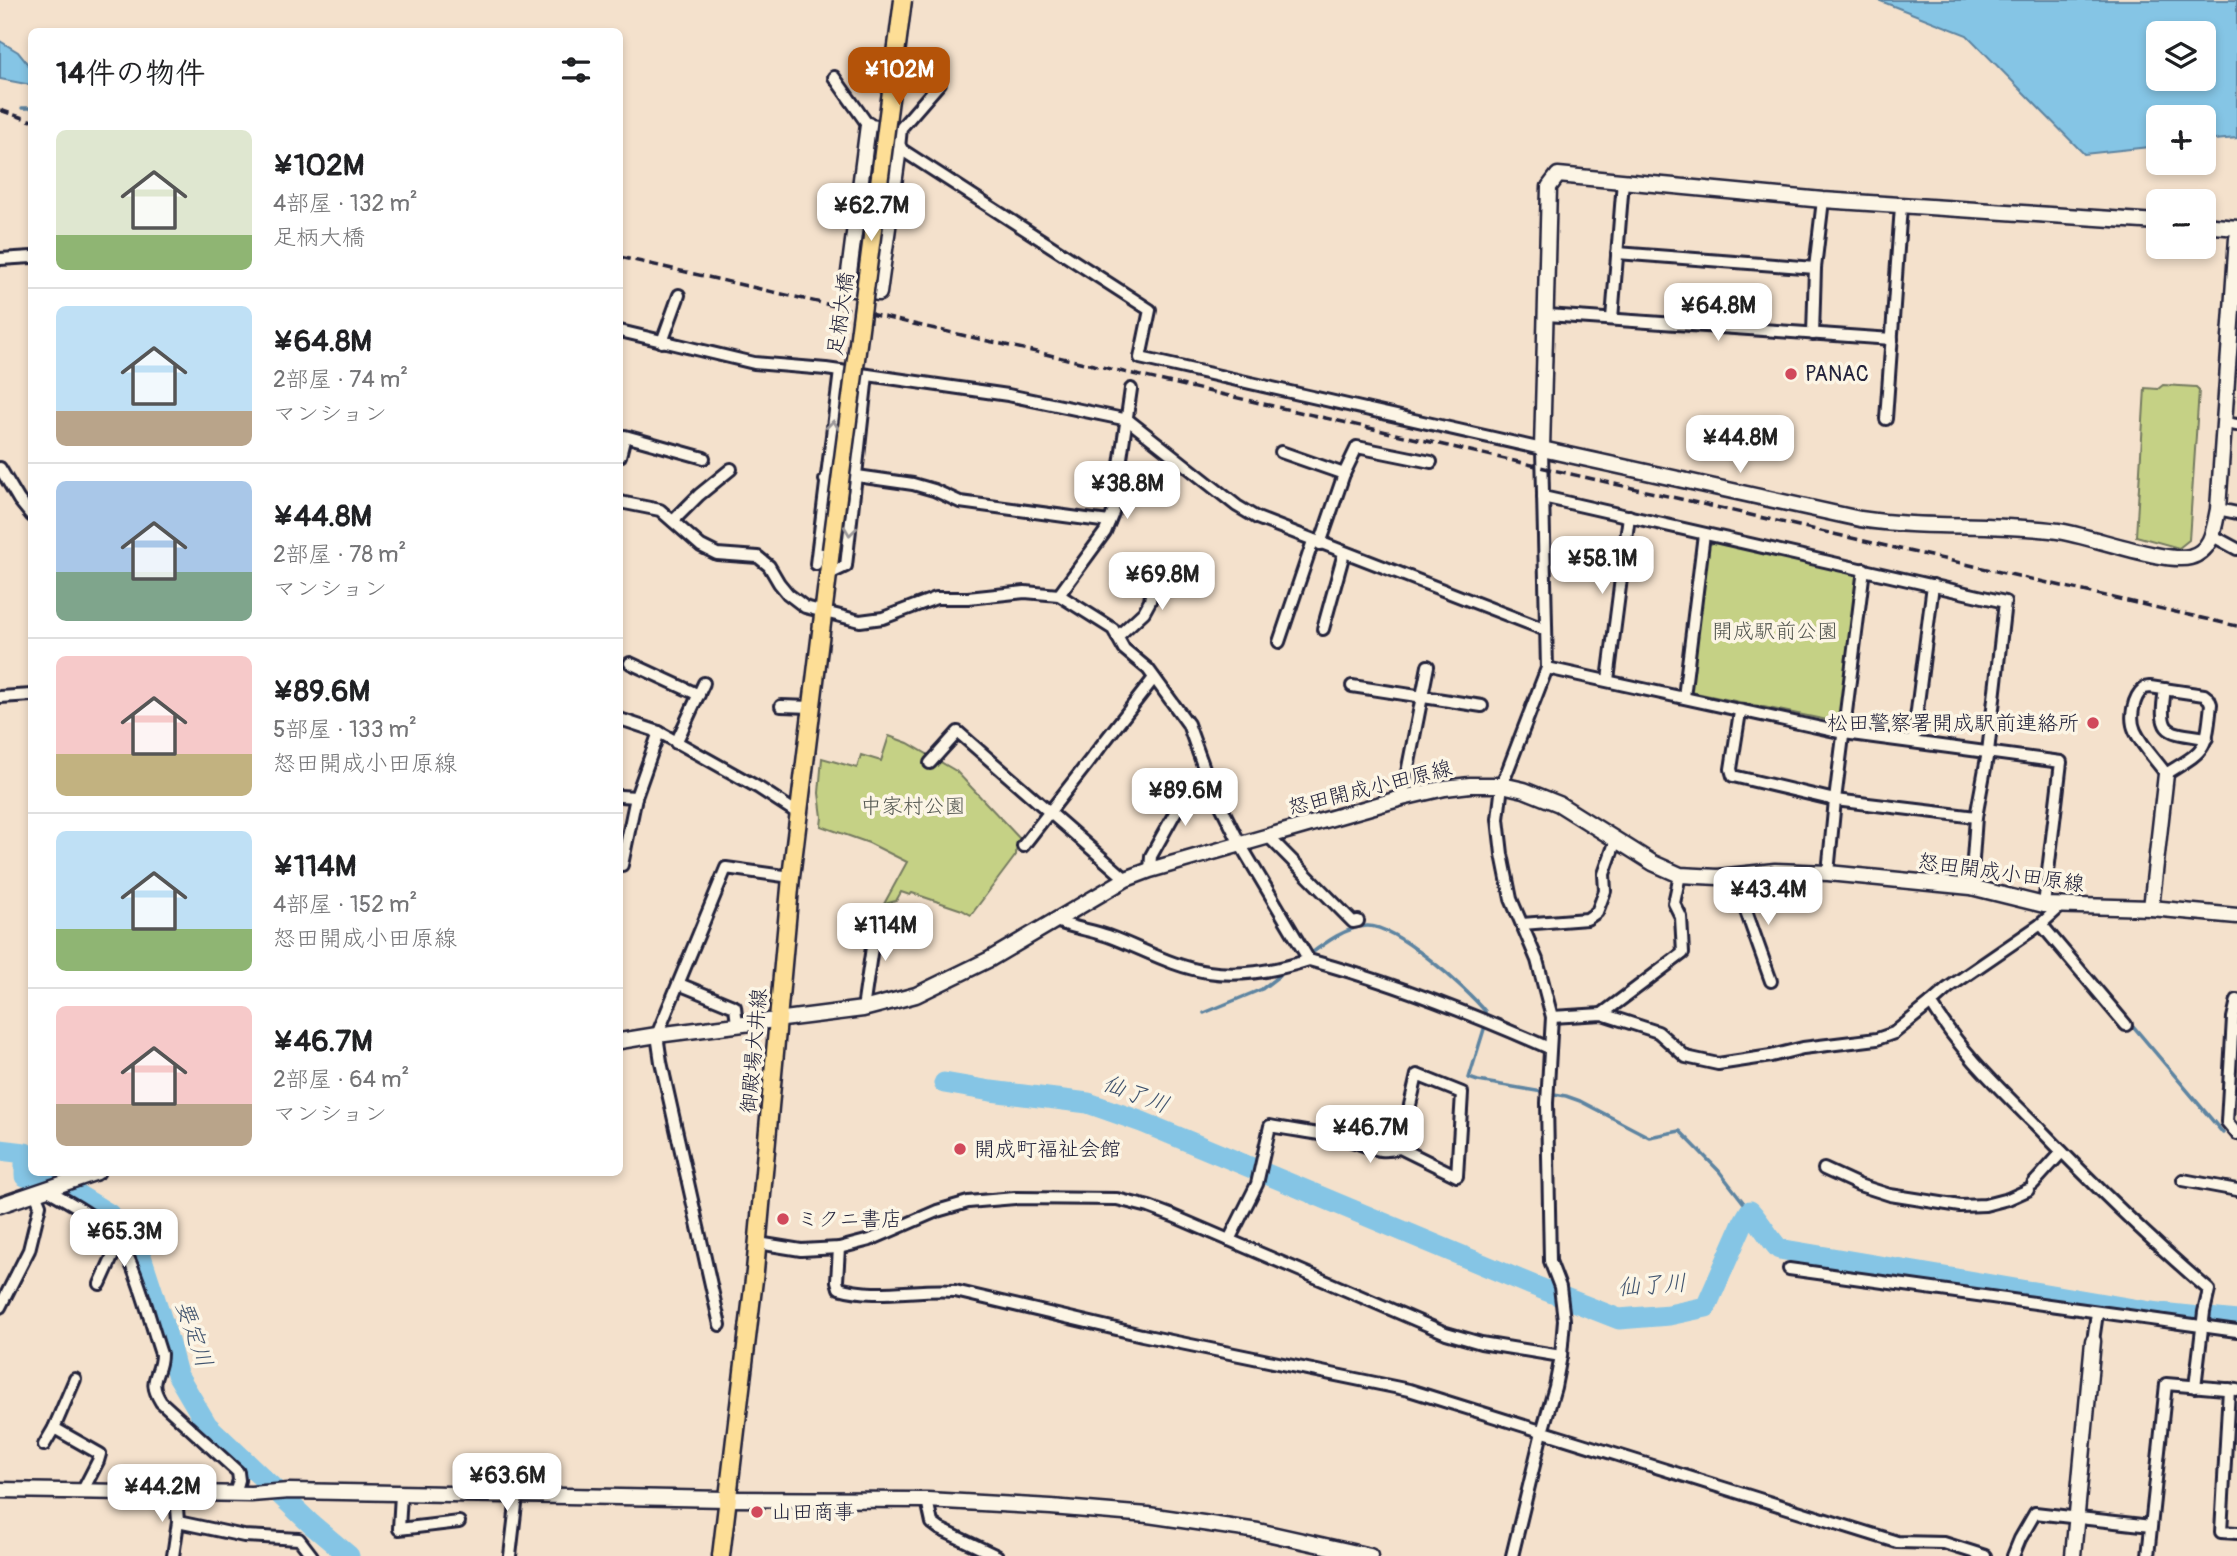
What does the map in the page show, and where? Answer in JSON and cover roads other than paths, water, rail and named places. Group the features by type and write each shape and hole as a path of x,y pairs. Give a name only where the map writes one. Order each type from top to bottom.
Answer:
{"main road":[{"name":"足柄大橋","path":"831,550 903,0"},
{"name":"御殿場大井線","path":"722,1556 758,1243 791,877 831,550"}],"street":[{"path":"834,78 868,125 847,288 879,293 901,128 940,83"},
{"path":"868,125 901,128"},
{"path":"899,148 1150,310 1139,361 1819,511 1888,523 2059,531 2165,556 2188,558 2199,553 2213,536 2218,509 2231,424 2237,238"},
{"path":"1512,1556 1555,1387 1564,1320 1560,1287 1550,1261 1547,1103 1552,1017 1537,960 1511,899 1498,819 1502,785 1547,668 1542,449 1549,187 1558,175 1823,200 2146,221"},
{"path":"1612,319 1623,181"},
{"path":"1813,334 1815,268 1823,200"},
{"path":"1886,419 1901,206"},
{"path":"2216,226 2237,228"},
{"path":"1617,253 1815,268"},
{"path":"0,260 28,257"},
{"path":"662,342 680,295"},
{"path":"1547,315 1892,339"},
{"path":"623,332 754,363 840,371 1008,395 1128,420 1256,518 1546,630"},
{"path":"816,564 840,371"},
{"path":"828,575 846,566 867,375"},
{"path":"1059,595 1109,522 1131,389"},
{"path":"623,444 625,436 704,458"},
{"path":"1279,642 1357,447 1431,462"},
{"path":"1281,452 1344,474"},
{"path":"0,468 28,511"},
{"path":"673,521 731,469"},
{"path":"825,480 857,476 913,484 960,502 1109,522"},
{"path":"1542,498 2005,602 1989,752 1976,817 1971,887"},
{"path":"623,503 660,510 701,546 717,554 758,557 769,566 789,594 805,607 860,621 883,618 936,598 968,598 1025,592 1059,595 1113,629 1124,649 1148,669 1188,724 1209,782 1240,844 1308,960"},
{"path":"2218,509 2237,513"},
{"path":"1608,680 1629,516"},
{"path":"1684,697 1704,534"},
{"path":"2213,536 2237,550"},
{"path":"1323,629 1344,553"},
{"path":"1116,637 1144,612 1150,601 1156,561"},
{"path":"1829,873 1835,800 1864,569"},
{"path":"1913,742 1933,585"},
{"path":"630,663 699,695"},
{"path":"1402,798 1428,666"},
{"path":"1547,668 1844,733 2061,762 2044,905"},
{"path":"1023,846 1154,678"},
{"path":"676,743 704,683"},
{"path":"1352,686 1482,706"},
{"path":"2151,908 2166,774 2135,730 2133,720 2138,693 2144,688 2204,695 2211,704 2207,738 2201,750 2166,774"},
{"path":"2165,689 2161,715 2165,726 2175,733 2207,738"},
{"path":"0,696 28,695"},
{"path":"781,706 812,707"},
{"path":"1741,712 1731,769 1733,776 1835,800 1976,817"},
{"path":"623,720 659,732 759,788 799,814"},
{"path":"623,860 636,796 659,732"},
{"path":"930,763 958,732 1126,879"},
{"path":"1150,870 1151,856 1181,802 1209,782"},
{"name":"怒田開成小田原線","path":"623,1041 863,1009 916,995 990,959 1126,879 1402,798 1469,785 1502,785 1524,790 1559,804 1653,863 1680,875 1741,876 1775,871 1829,873 1971,887 2044,905 2151,908 2237,916"},
{"path":"623,796 636,796"},
{"path":"1268,836 1353,922 1358,921"},
{"path":"1522,924 1587,919 1597,912 1605,891 1604,874 1616,840"},
{"path":"720,1325 657,1035 726,868 791,877"},
{"path":"1602,1014 1683,953 1681,917 1674,902 1680,875"},
{"path":"1741,876 1741,897 1771,981"},
{"path":"1552,1017 1602,1014 1658,1032 1686,1057 1718,1064 1803,1048 1877,1039 1894,1033 1948,988 2061,906"},
{"path":"863,1009 877,913"},
{"path":"1056,921 1106,935 1173,962 1207,972 1231,974 1289,966 1308,960 1364,975 1484,1019 1549,1048"},
{"path":"2041,923 2126,1025"},
{"path":"680,984 735,1007 737,1024"},
{"path":"2237,1000 2227,1122 2237,1134"},
{"path":"1931,1003 1947,1030 1982,1070 2163,1250 2209,1290 2195,1387"},
{"path":"1230,1240 1257,1184 1270,1126 1353,1141 1374,1150 1400,1148 1457,1176 1462,1093 1417,1075 1400,1148"},
{"path":"1824,1169 1890,1195 1960,1206 1984,1205 2008,1199 2031,1187 2062,1152"},
{"path":"0,1205 87,1176"},
{"path":"2183,1180 2237,1190"},
{"path":"41,1191 89,1214 113,1234 127,1254 161,1354 161,1364 153,1381 154,1391 162,1402 238,1472 235,1494"},
{"path":"0,1307 29,1250 41,1191"},
{"path":"758,1243 801,1250 839,1248 870,1240 937,1210 968,1202 1015,1198 1117,1199 1173,1216 1446,1333 1481,1343 1561,1356"},
{"path":"100,1284 119,1242"},
{"path":"839,1248 839,1288 853,1292 955,1292 1142,1335 1409,1390 1897,1542 1944,1543 1985,1556"},
{"path":"1789,1269 2097,1313 2203,1321 2237,1331"},
{"path":"2073,1556 2097,1313"},
{"path":"44,1445 75,1379"},
{"path":"2148,1556 2166,1384 2233,1390 2221,1532 2237,1533"},
{"path":"54,1428 100,1454 82,1492"},
{"path":"0,1490 235,1494 289,1491 927,1500 1148,1515 1258,1531 1370,1556"},
{"path":"173,1556 178,1522 176,1493"},
{"path":"401,1494 399,1530 459,1522"},
{"path":"510,1556 517,1496"},
{"path":"927,1500 932,1523 997,1556"},
{"path":"2013,1556 2035,1514 2151,1526"},
{"path":"178,1522 244,1535 299,1539 312,1556"}],"water":[{"path":"1878,0 2237,0 2237,138 2216,140 2216,105 2146,105 2146,147 2084,154 1967,35"},
{"path":"0,41 18,52 28,64 28,84 0,79"}],"waterway":[{"path":"22,108 28,108"},
{"path":"1309,955 1336,936 1359,927 1380,928 1395,936 1447,974 1485,1011 1485,1026 1469,1078 1566,1096 1649,1137 1680,1131 1719,1171 1750,1211"},
{"path":"2070,951 2223,1133"},
{"path":"1204,1013 1262,989 1288,969"},
{"name":"仙了川","path":"944,1083 1088,1103 1142,1122 1619,1319 1669,1315 1706,1307 1750,1211 1779,1249 2151,1312 2237,1321"},
{"name":"要定川","path":"0,1150 25,1153 25,1176 73,1192 109,1214 129,1234 142,1259 177,1374 207,1425 311,1524 349,1556"}],"railway":[{"path":"0,110 28,120"},
{"path":"623,258 2237,626"}],"place":[{"name":"PANAC","path":"1791,374"},
{"name":"松田警察署開成駅前連絡所","path":"2093,723"},
{"name":"開成町福祉会館","path":"960,1149"},
{"name":"ミクニ書店","path":"783,1219"},
{"name":"山田商事","path":"757,1512"}],"park label":[{"name":"開成駅前公園","path":"1775,631"},
{"name":"中家村公園","path":"913,806"}]}
